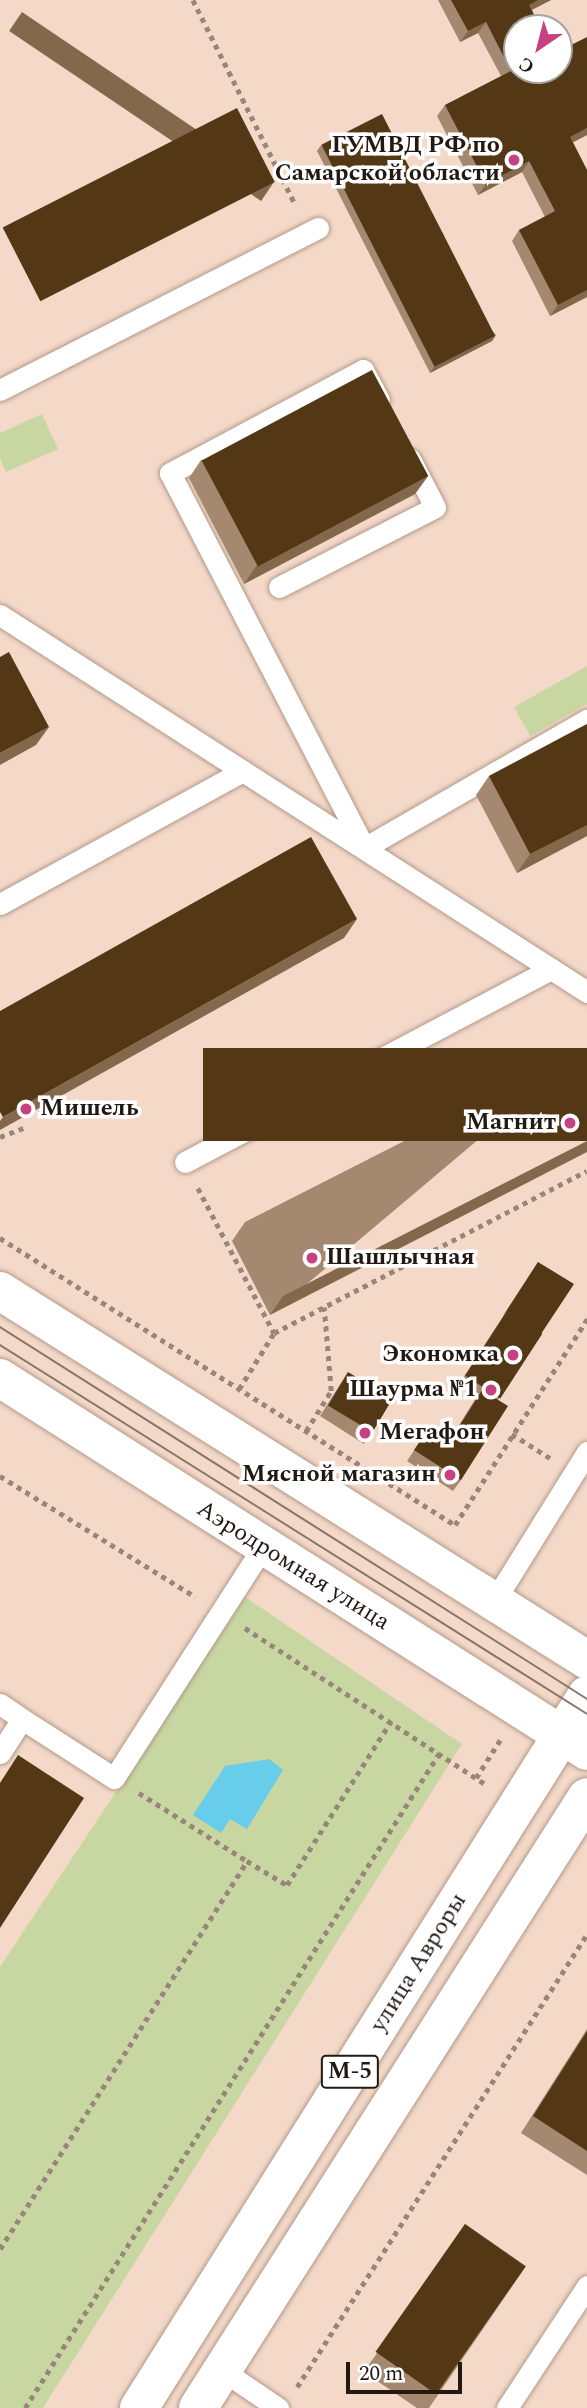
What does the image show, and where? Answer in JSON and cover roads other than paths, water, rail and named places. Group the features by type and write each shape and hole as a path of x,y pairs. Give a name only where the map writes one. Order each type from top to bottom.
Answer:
{"main road":[{"path":"0,1291 587,1660"},
{"name":"Аэродромная улица","path":"0,1378 575,1744"},
{"name":"улица Авроры","path":"139,2408 518,1806 575,1744 587,1695"},
{"name":"М-5","path":"198,2408 587,1797"}],"lane":[{"path":"0,390 313,230"},
{"path":"364,848 170,473 363,370 387,416"},
{"path":"279,587 435,507 399,439"},
{"path":"0,614 587,992"},
{"path":"364,848 587,720"},
{"path":"0,904 243,771"},
{"path":"185,1162 551,969"},
{"path":"493,1603 587,1452"},
{"path":"0,1704 114,1778 223,1614 264,1547"},
{"path":"0,1753 22,1718"},
{"path":"507,2408 587,2286"},
{"path":"222,2370 284,2402"}],"water":[{"path":"269,1759 283,1770 247,1829 230,1819 221,1833 193,1815 225,1766"}],"tram line":[{"path":"0,1327 587,1699"},
{"path":"0,1345 587,1714"}],"place":[{"name":"ГУМВД РФ по Самарской области","path":"514,160"},
{"name":"Мишель","path":"26,1109"},
{"name":"Магнит","path":"570,1123"},
{"name":"Шашлычная","path":"312,1258"},
{"name":"Экономка","path":"513,1355"},
{"name":"Шаурма №1","path":"491,1390"},
{"name":"Мегафон","path":"365,1433"},
{"name":"Мясной магазин","path":"450,1475"}]}
